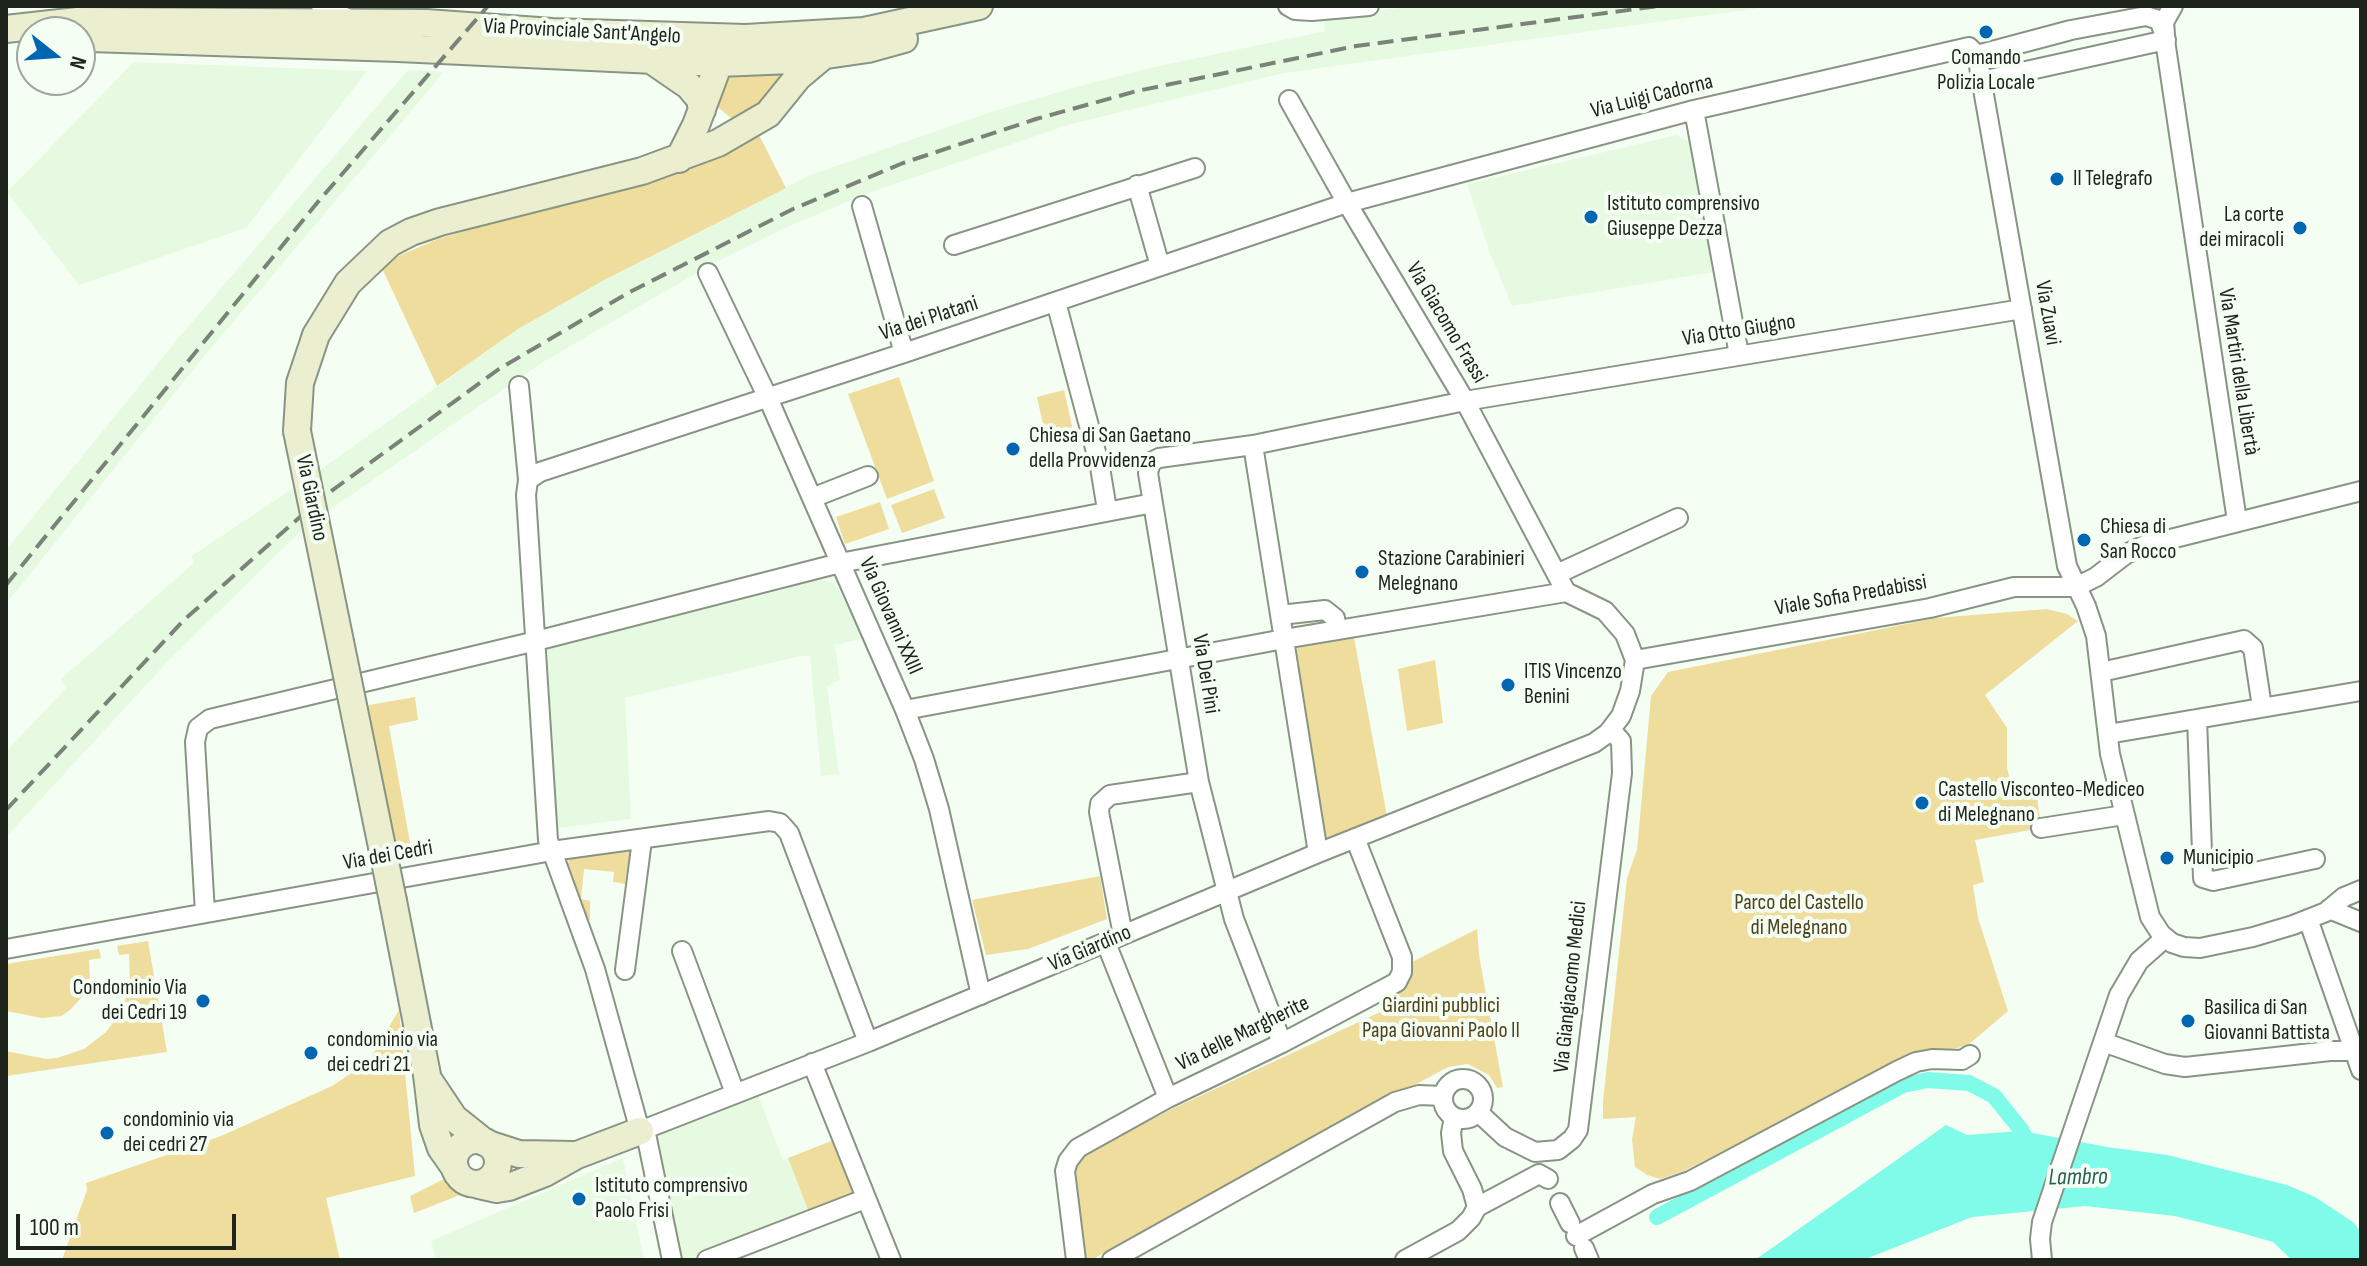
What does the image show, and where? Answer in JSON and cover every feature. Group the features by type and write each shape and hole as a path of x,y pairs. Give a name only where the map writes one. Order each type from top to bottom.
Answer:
{"street":[{"path":"150,22 164,15 248,12 257,6"},
{"path":"321,6 341,16 374,23"},
{"path":"1289,7 1319,11 1369,6"},
{"path":"1981,81 2166,40 2164,22 2173,6"},
{"name":"Via Provinciale Sant'Angelo","path":"6,29 78,21 150,22 291,11 374,23 746,38 864,31 972,8"},
{"name":"Via Provinciale Sant'Angelo","path":"96,38 654,62 779,62 892,43 972,8"},
{"path":"250,45 274,38 291,11 311,35 347,47"},
{"name":"Via Luigi Cadorna","path":"1347,203 1694,110 1964,46 1974,52 2149,16 2161,23 2166,40"},
{"path":"679,159 719,63 731,47 746,38 765,47 779,62 786,76 785,95"},
{"name":"Via Martiri della Libertà","path":"2166,40 2237,521"},
{"name":"Via Zuavi","path":"1974,52 2065,559 2094,629 2108,734 2144,900 2152,921 2165,938"},
{"path":"654,62 689,86 723,120 751,126 771,111 808,67 823,56"},
{"name":"Via Giacomo Frassi","path":"1289,100 1465,401 1566,592"},
{"path":"1694,110 1739,355"},
{"name":"Via Giardino","path":"751,126 718,143 642,171 450,219 411,232 390,243 348,283 316,335 300,383 297,431 393,901 435,1132 464,1178 492,1188 509,1187 545,1173 577,1155 868,1042 1606,735"},
{"path":"954,245 1195,168"},
{"path":"1137,185 1160,266"},
{"name":"Via dei Platani","path":"528,480 540,472 1347,203"},
{"path":"862,206 904,353"},
{"name":"Via Giovanni XXIII","path":"708,273 768,398 905,710 939,809 981,995"},
{"path":"1056,302 1100,467 1107,510"},
{"name":"Via Otto Giugno","path":"1151,462 1159,458 1253,445 1465,401 2022,309"},
{"path":"519,386 528,480 526,495 548,840 558,860 616,1039 642,1130 672,1260"},
{"path":"1253,445 1318,853"},
{"name":"Via Dei Pini","path":"1151,462 1148,473 1199,782 1234,919 1282,1043"},
{"path":"812,498 868,476"},
{"path":"2076,587 2137,548 2361,491"},
{"path":"205,913 195,742 198,728 203,723 217,717 536,641 840,563 1153,503"},
{"path":"1557,574 1678,518"},
{"name":"Viale Sofia Predabissi","path":"1635,660 1930,608 2014,587 2076,587"},
{"path":"905,710 1284,639 1566,592 1610,615 1621,628 1635,660 1629,697 1606,735"},
{"path":"1280,615 1325,610 1335,618 1337,630"},
{"path":"2101,672 2244,640 2253,648 2262,707"},
{"path":"2108,734 2361,691"},
{"path":"2197,719 2203,878 2213,881 2315,859"},
{"name":"Via Giangiacomo Medici","path":"1478,1112 1498,1132 1517,1145 1535,1152 1558,1150 1578,1130 1623,761 1621,741 1606,735"},
{"path":"1168,1098 1114,939 1099,812 1102,800 1110,795 1199,782"},
{"path":"2041,828 2124,815"},
{"name":"Via dei Cedri","path":"6,949 552,851 765,821 780,823 789,833 868,1042"},
{"name":"Via delle Margherite","path":"1076,1260 1065,1174 1071,1156 1081,1146 1168,1098 1282,1043 1397,982 1402,972 1401,952 1355,838"},
{"path":"625,970 642,840"},
{"path":"2042,1260 2041,1226 2127,979 2144,957 2165,938 2181,947 2200,948 2253,937 2308,919 2361,890"},
{"path":"2329,909 2361,922"},
{"path":"2308,919 2358,1052 2361,1070"},
{"path":"682,951 735,1093"},
{"path":"2103,1042 2159,1062 2185,1067 2348,1049 2358,1052"},
{"path":"1560,1203 1580,1242 1653,1194 1690,1181 1897,1071 1916,1062 1962,1060 1970,1055"},
{"path":"812,1063 891,1260"},
{"name":"Via Giardino","path":"427,1075 454,1118 486,1143 519,1154 577,1155"},
{"path":"1461,1079 1474,1083 1482,1093 1478,1112 1467,1119 1454,1117 1445,1108 1445,1089 1461,1079"},
{"path":"1112,1260 1395,1102 1415,1096 1443,1096"},
{"path":"1454,1117 1451,1133 1453,1151 1472,1189 1477,1207"},
{"path":"455,1168 455,1155 464,1144 477,1140 486,1143 496,1152 498,1166 491,1179 479,1185"},
{"path":"1405,1260 1458,1231 1477,1207 1539,1174 1548,1179"},
{"path":"707,1260 865,1199"}],"shaded area":[{"path":"1413,6 1774,6 1284,73 1071,124 871,192 787,227 714,263 543,362 305,527 171,658 6,837 6,752 66,688 61,679 193,564 192,556 323,468 518,329 606,279 810,175 994,111 1076,87 1325,31 1324,18"},
{"path":"134,62 367,71 246,228 79,285 7,192"},
{"path":"408,70 444,72 201,360 6,604 6,550 176,341"},
{"name":"Istituto comprensivo Giuseppe Dezza","path":"1677,135 1691,143 1714,272 1512,306 1489,251 1467,184"},
{"path":"822,580 833,583 840,591 862,639 835,645 840,680 827,686 839,774 821,776 810,656 800,656 625,698 631,819 558,828 547,648 783,590 803,582"},
{"path":"756,1090 783,1160 788,1158 810,1216 696,1260 676,1260 650,1131"},
{"name":"Istituto comprensivo Paolo Frisi","path":"623,1158 644,1260 436,1260 431,1241"}],"green space":[{"path":"779,72 780,88 738,121 719,108 717,101 723,75"},
{"path":"759,135 786,188 606,279 518,329 437,386 380,264 438,239 706,160"},
{"path":"899,377 934,481 887,499 848,394"},
{"path":"1064,390 1074,434 1088,431 1089,437 1081,439 1080,435 1047,443 1037,397"},
{"path":"934,489 945,518 902,533 891,505"},
{"path":"880,502 889,529 845,544 836,517"},
{"name":"Parco del Castello di Melegnano","path":"2047,609 2067,614 2078,621 1985,695 2007,728 2007,767 2011,786 2036,787 2041,828 1975,840 1984,882 1973,885 1978,918 2008,1011 1967,1046 1906,1058 1684,1171 1660,1179 1635,1167 1632,1139 1636,1117 1603,1119 1603,1101 1627,878 1637,850 1651,696 1668,672 1936,618"},
{"path":"1352,627 1387,816 1317,845 1284,639"},
{"path":"1435,660 1443,723 1407,731 1398,669"},
{"path":"415,697 418,720 389,726 411,848 392,851 364,706"},
{"path":"630,851 625,884 613,882 614,872 584,869 581,899 590,901 590,919 587,921 581,917 568,866 569,856"},
{"path":"1100,876 1107,919 1028,949 986,955 972,900"},
{"name":"Giardini pubblici Papa Giovanni Paolo II","path":"1477,929 1503,1087 1497,1088 1489,1075 1468,1064 1448,1067 1091,1260 1082,1260 1074,1169 1082,1156 1172,1109 1391,1007 1398,988 1408,983 1410,963"},
{"path":"148,941 167,1052 6,1076 6,1051 46,1059 57,1058 84,1049 106,1032 122,1011 130,984 129,954 119,955 117,946"},
{"path":"99,949 101,958 89,960 90,977 85,994 61,1016 42,1018 6,1011 6,964"},
{"path":"399,1010 415,1176 326,1198 340,1260 62,1260 87,1190 86,1183 221,1136 332,1086 368,1062"},
{"path":"836,1139 857,1192 808,1210 788,1158"},
{"path":"452,1175 469,1188 465,1193 414,1213 410,1196"}],"water":[{"name":"Lambro","path":"1946,1125 1967,1135 2022,1131 2167,1155 2287,1185 2315,1197 2353,1222 2361,1232 2361,1260 2292,1260 2273,1242 2231,1230 2175,1216 2085,1206 1972,1217 1863,1260 1755,1260"}],"waterway":[{"path":"1657,1217 1903,1085 1928,1080 1969,1083 1994,1096 2022,1131 2030,1150"}],"railway":[{"path":"6,585 317,203 488,6"},
{"path":"6,810 184,620 319,500 499,369 628,293 793,209 903,163 1036,119 1137,91 1356,46 1659,6"}],"place":[{"name":"Comando Polizia Locale","path":"1986,32"},
{"name":"Il Telegrafo","path":"2057,179"},
{"name":"Istituto comprensivo Giuseppe Dezza","path":"1591,217"},
{"name":"La corte dei miracoli","path":"2300,228"},
{"name":"Chiesa di San Gaetano della Provvidenza","path":"1013,449"},
{"name":"Chiesa di San Rocco","path":"2084,540"},
{"name":"Stazione Carabinieri Melegnano","path":"1362,572"},
{"name":"ITIS Vincenzo Benini","path":"1508,685"},
{"name":"Castello Visconteo-Mediceo di Melegnano","path":"1922,803"},
{"name":"Municipio","path":"2167,858"},
{"name":"Condominio Via dei Cedri 19","path":"203,1001"},
{"name":"Basilica di San Giovanni Battista","path":"2188,1021"},
{"name":"condominio via dei cedri 21","path":"311,1053"},
{"name":"condominio via dei cedri 27","path":"107,1133"},
{"name":"Istituto comprensivo Paolo Frisi","path":"579,1199"}]}
